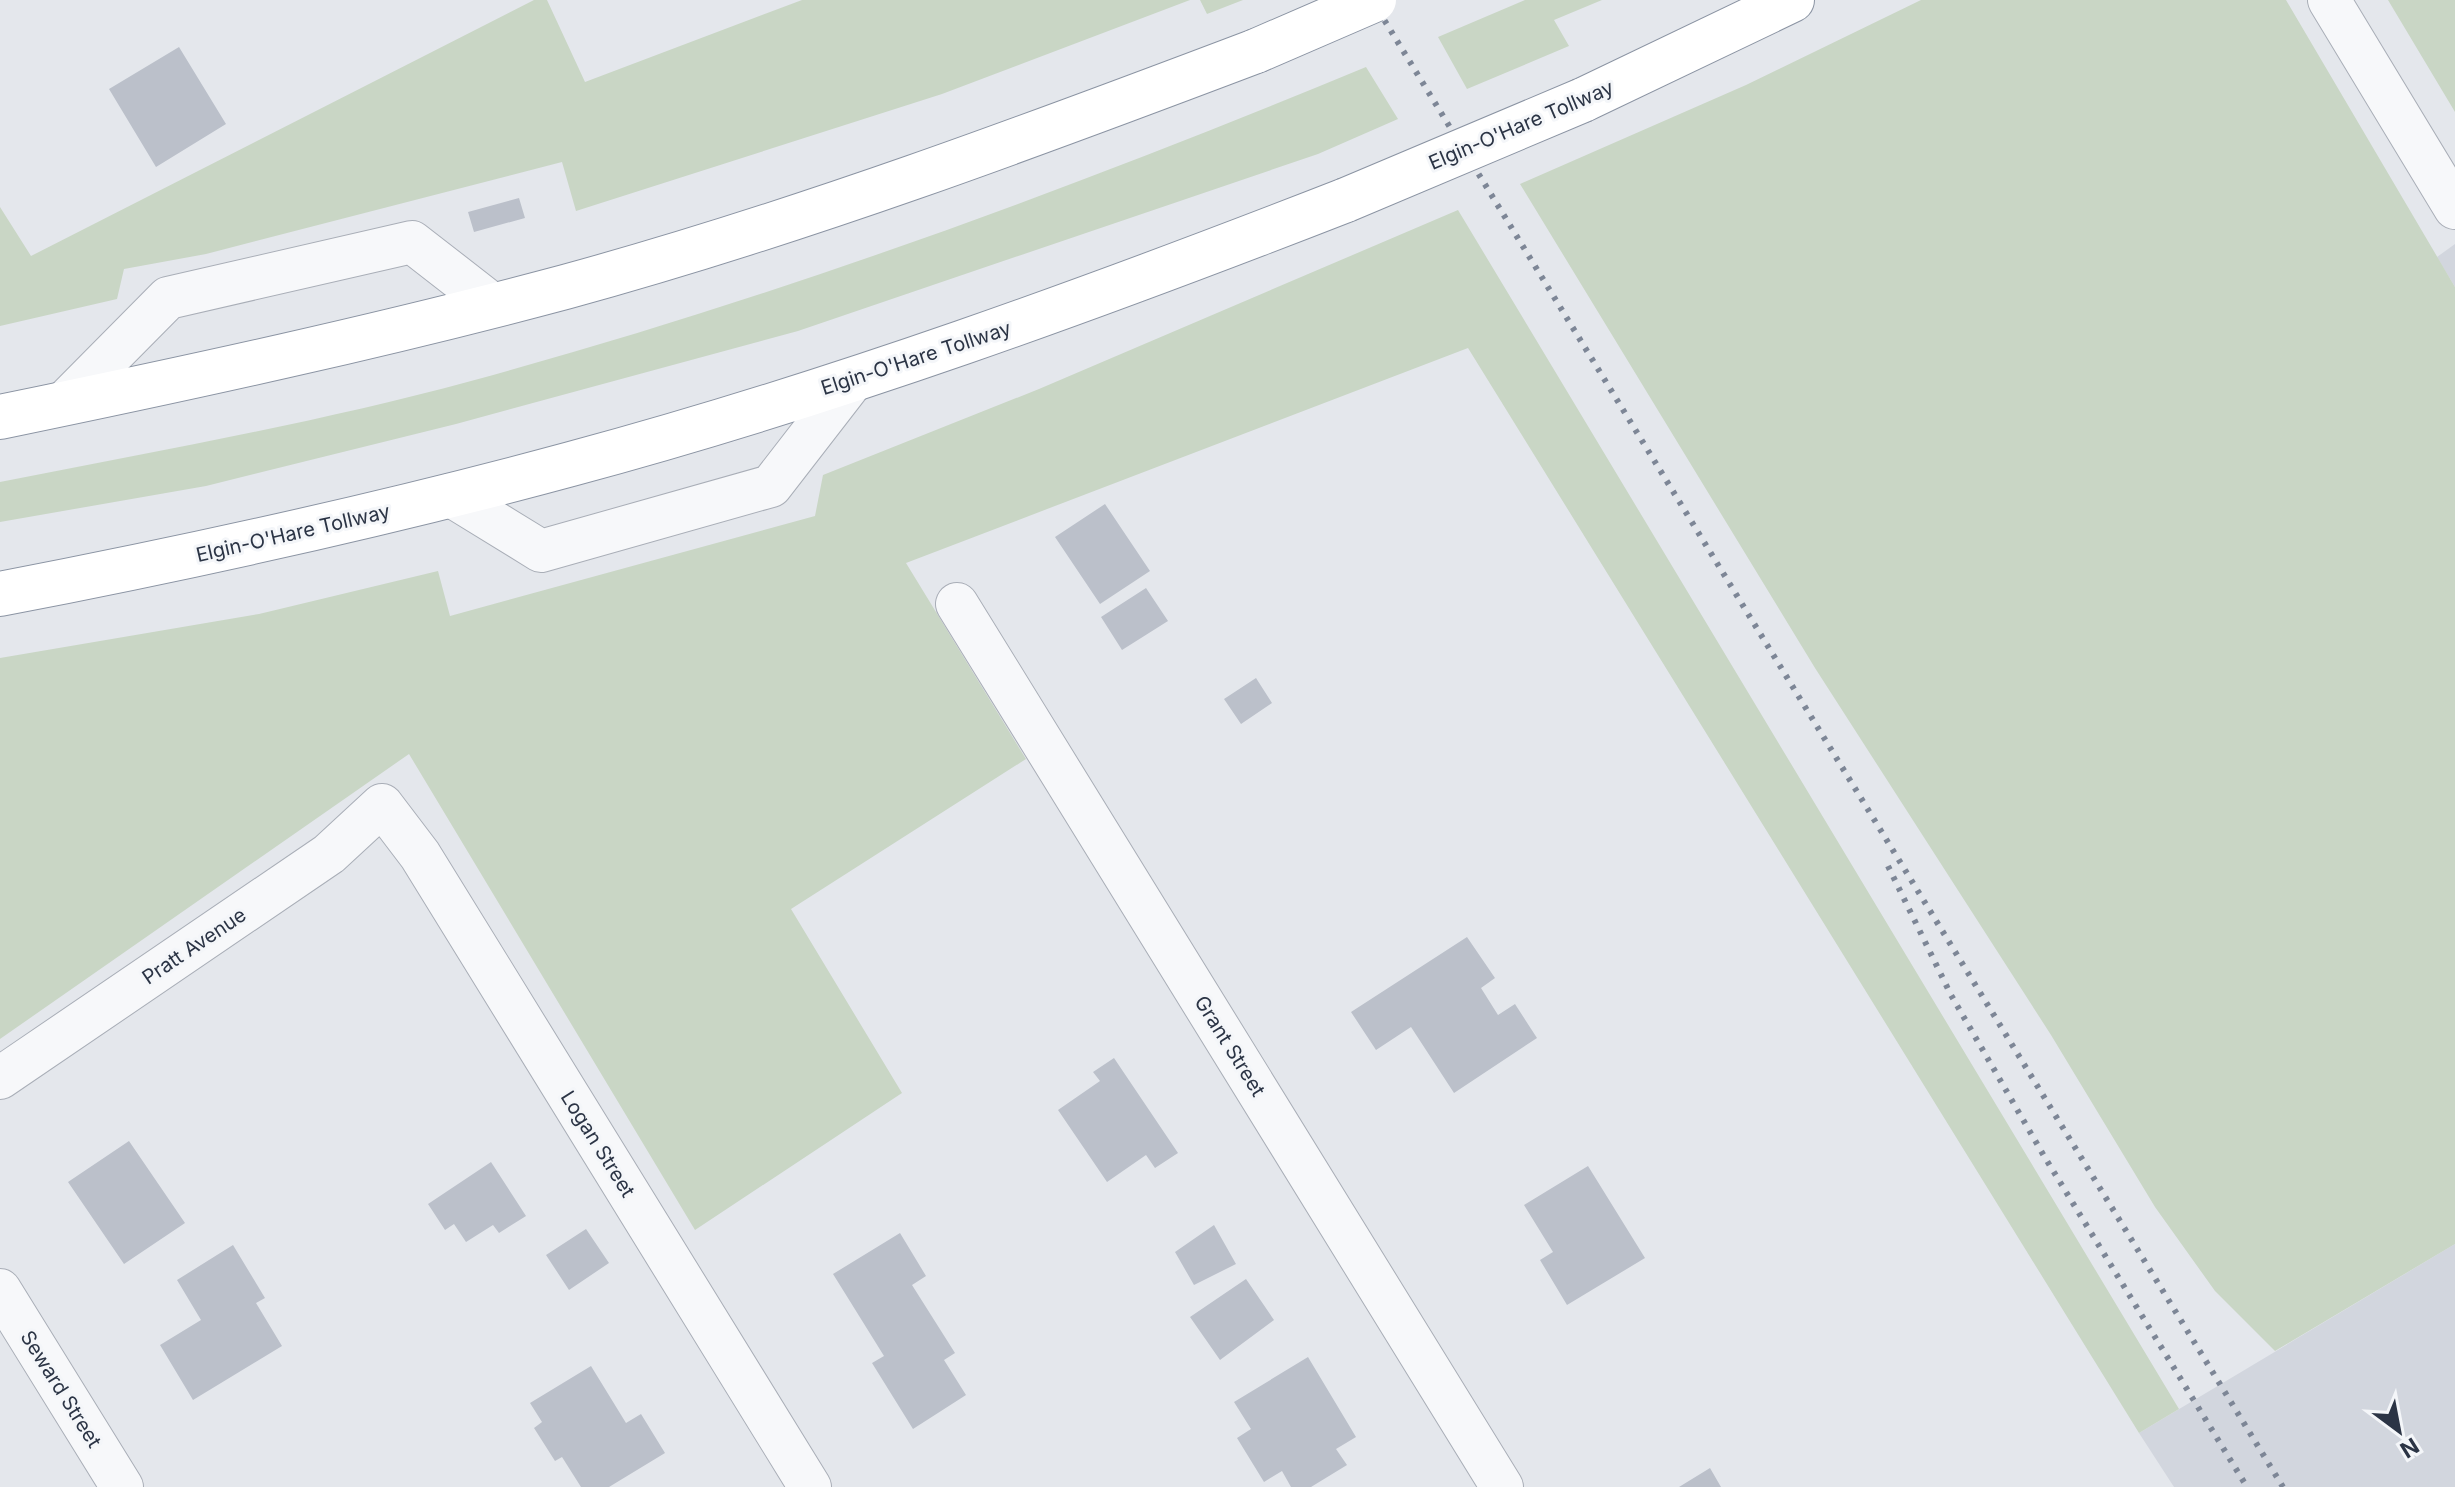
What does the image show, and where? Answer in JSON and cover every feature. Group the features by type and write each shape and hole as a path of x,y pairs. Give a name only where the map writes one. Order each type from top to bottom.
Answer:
{"highway":[{"path":"0,417 268,361 567,286 802,213 1024,138 1256,51 1374,0"},
{"name":"Elgin-O'Hare Tollway","path":"0,594 172,561 574,464 853,380 1161,272 1346,200 1583,100 1792,0"}],"street":[{"path":"2329,0 2455,208"},
{"path":"63,404 168,298 412,242 493,305"},
{"path":"450,495 541,551 771,486 853,380"},
{"name":"Grant Street","path":"957,604 1501,1486"},
{"name":"Pratt Avenue","path":"0,1078 329,854 382,805"},
{"name":"Logan Street","path":"382,805 420,855 810,1487"},
{"name":"Seward Street","path":"0,1290 122,1487"}],"shaded area":[{"path":"2455,244 2455,287 2437,257"},
{"path":"2455,1244 2455,1487 2174,1487 2139,1433"}],"green space":[{"path":"534,0 547,0 585,82 802,0 1190,0 942,94 576,211 562,162 206,254 124,269 117,299 0,326 0,207 31,256"},
{"path":"1200,0 1243,0 1207,14"},
{"path":"1525,0 1602,0 1554,20 1569,46 1467,89 1438,37"},
{"path":"1921,0 2286,0 2455,287 2455,1244 2275,1351 2215,1291 2155,1207 2051,1035 1815,668 1520,184 1746,85"},
{"path":"2388,0 2455,0 2455,112"},
{"path":"1366,67 1398,119 1318,154 798,331 456,424 206,486 0,522 0,482 354,410 585,349 811,277 1035,198"},
{"path":"1458,210 2179,1409 2139,1433 1468,348 906,563 1026,759 791,909 902,1093 695,1230 409,754 0,1039 0,658 259,614 438,571 450,616 815,516 823,475 1039,389"}],"building":[{"path":"179,47 226,124 156,167 109,89"},
{"path":"519,198 525,218 474,232 468,212"},
{"path":"1105,504 1150,571 1100,604 1055,537"},
{"path":"1146,588 1168,621 1122,650 1101,617"},
{"path":"1256,678 1272,703 1241,724 1224,699"},
{"path":"1467,937 1495,978 1481,988 1498,1015 1515,1004 1537,1038 1454,1093 1411,1027 1376,1050 1351,1012"},
{"path":"1114,1058 1178,1153 1155,1168 1146,1155 1107,1182 1058,1110 1100,1081 1093,1072"},
{"path":"129,1141 185,1223 124,1264 68,1182"},
{"path":"491,1162 526,1216 499,1233 493,1225 466,1242 454,1224 445,1230 428,1204"},
{"path":"1588,1166 1645,1258 1567,1305 1540,1260 1553,1252 1524,1205"},
{"path":"1214,1225 1236,1264 1194,1285 1175,1252"},
{"path":"586,1229 609,1263 569,1290 546,1255"},
{"path":"900,1233 926,1276 912,1285 955,1353 944,1360 966,1395 913,1429 872,1363 884,1356 833,1274"},
{"path":"233,1245 265,1298 256,1303 282,1346 193,1400 160,1345 201,1320 177,1280"},
{"path":"1246,1279 1274,1320 1220,1360 1190,1317"},
{"path":"1308,1357 1356,1437 1336,1449 1347,1465 1311,1487 1291,1487 1282,1471 1264,1482 1237,1438 1251,1429 1234,1402"},
{"path":"591,1366 626,1423 641,1414 665,1453 609,1487 581,1487 562,1457 555,1461 534,1428 542,1422 530,1403"},
{"path":"1710,1468 1721,1487 1679,1487"}],"railway":[{"path":"1372,0 2283,1487"},
{"path":"1888,866 1951,995 2044,1156 2247,1487"}]}
